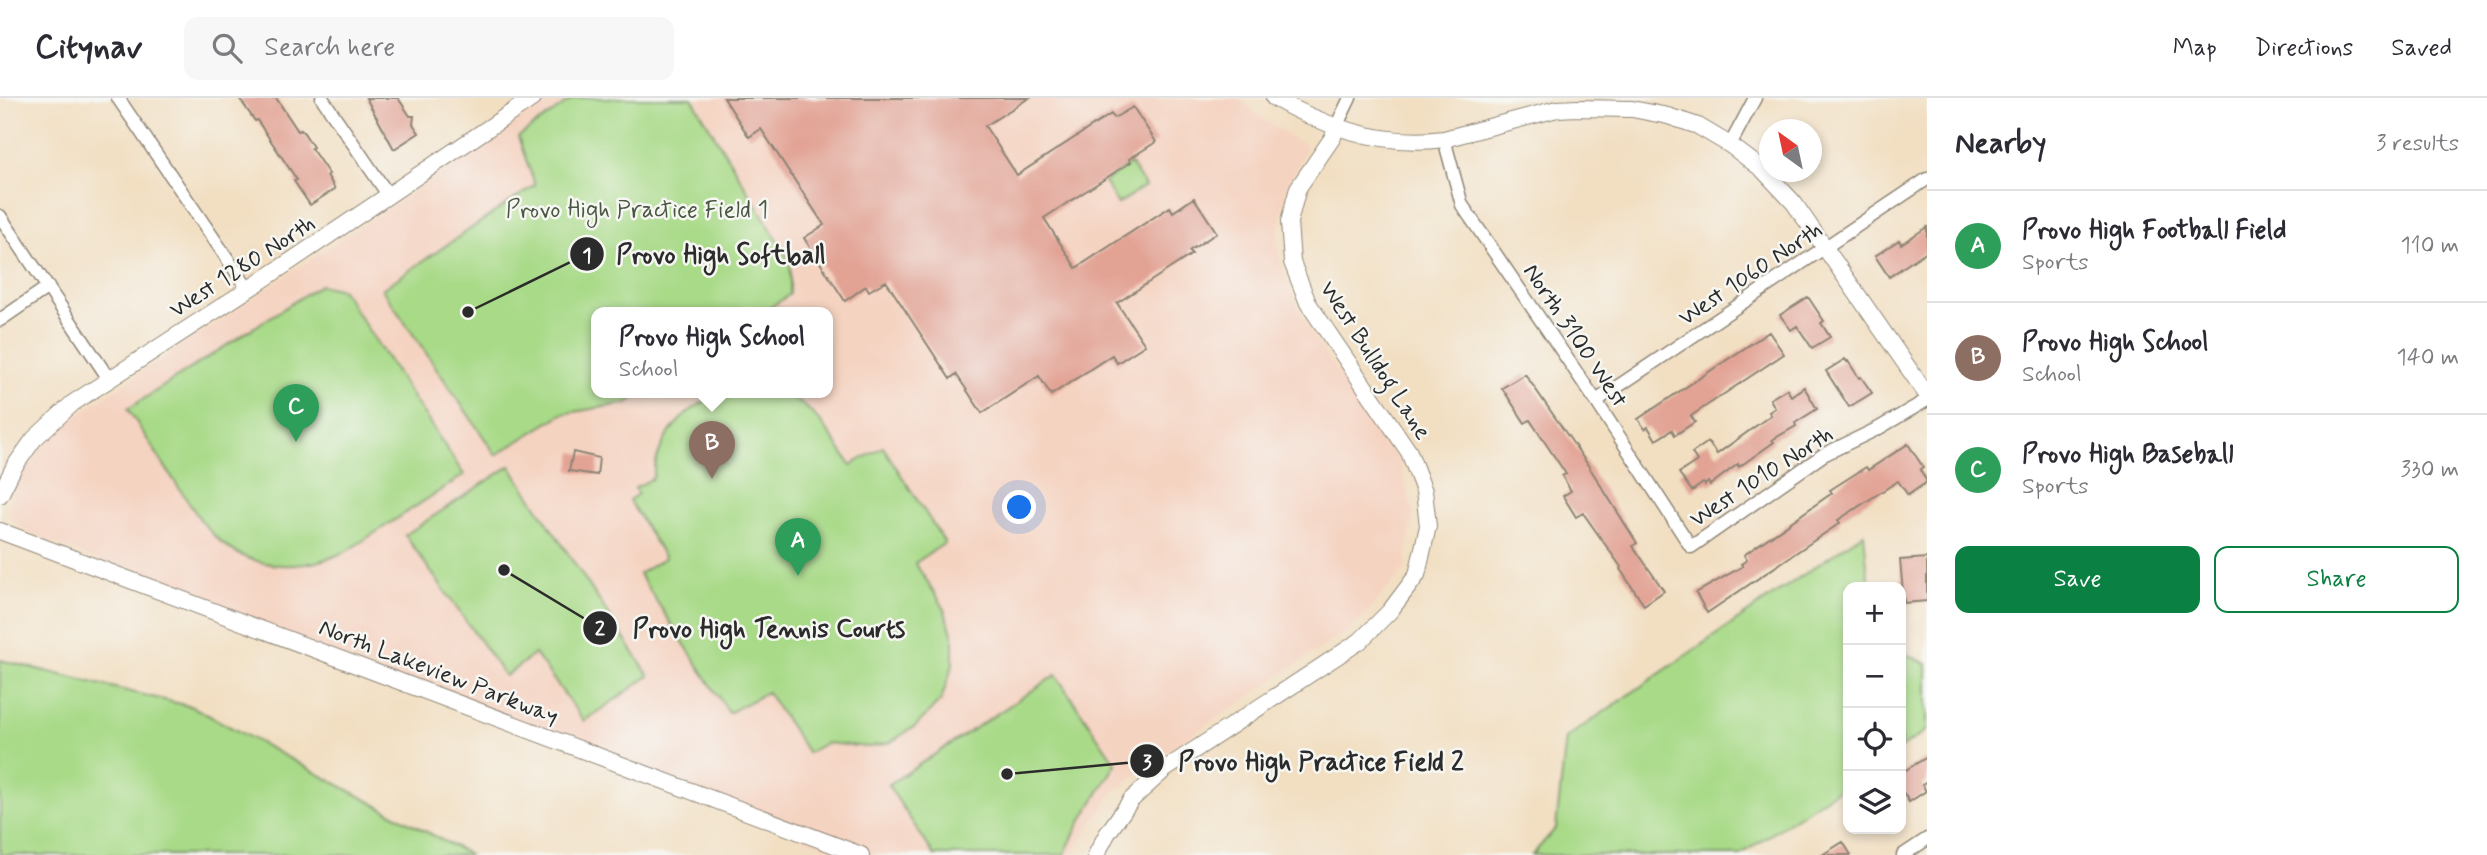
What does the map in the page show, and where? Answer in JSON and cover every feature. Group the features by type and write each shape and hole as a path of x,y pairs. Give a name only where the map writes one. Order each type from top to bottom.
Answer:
{"street":[{"path":"118,98 248,289"},
{"path":"322,98 389,196"},
{"path":"1274,98 1300,113 1360,135 1425,142 1577,103 1632,109 1668,116 1698,126 1762,169 1794,202 1927,397"},
{"path":"1336,127 1350,98"},
{"path":"1730,145 1755,98"},
{"name":"West 1280 North","path":"0,495 18,460 46,426 73,403 389,196 530,99"},
{"name":"West Bulldog Lane","path":"1096,855 1131,800 1164,770 1360,641 1390,611 1417,575 1428,526 1424,491 1409,452 1308,303 1292,262 1289,222 1298,188 1333,137 1336,127"},
{"name":"North 3100 West","path":"1444,139 1462,205 1596,401 1691,547"},
{"name":"West 1060 North","path":"1596,401 1927,179"},
{"path":"0,216 109,379"},
{"path":"0,320 48,287"},
{"name":"West 1010 North","path":"1691,547 1823,455 1879,428 1927,397"},
{"name":"North Lakeview Parkway","path":"0,531 861,855"},
{"path":"1903,855 1927,839"}],"shaded area":[{"path":"553,98 1240,98 1259,116 1307,147 1286,190 1276,245 1289,289 1314,337 1400,462 1413,514 1405,568 1358,623 1176,745 1115,791 1071,855 847,855 23,531 12,521 8,506 16,485 43,445 71,419"}],"green space":[{"name":"Provo High Practice Field 1","path":"574,98 692,98 790,261 790,294 771,307 591,307 591,398 634,398 627,403 562,414 496,455 382,289 535,185 518,137"},
{"path":"1131,164 1145,186 1118,204 1104,182"},
{"path":"320,285 342,290 464,475 347,551 311,563 293,565 256,561 223,544 209,530 191,507 128,409"},
{"path":"710,399 795,399 814,415 851,465 883,447 945,543 915,563 943,606 953,636 953,664 941,700 917,725 889,743 868,747 826,743 808,753 767,692 729,713 639,574 665,558 629,500 638,494 635,488 653,478 661,449 675,425 697,406"},
{"path":"510,466 649,676 584,721 535,654 505,676 405,535"},
{"path":"1864,533 1869,582 1843,582 1843,786 1740,855 1532,855 1556,828 1566,738"},
{"path":"1906,654 1927,664 1927,730 1906,745"},
{"path":"0,660 193,707 470,855 0,855"},
{"path":"1056,675 1116,764 1078,826 1064,855 934,855 888,785"}],"building":[{"path":"239,98 276,98 298,131 304,133 335,189 310,205 294,181 297,180"},
{"path":"366,98 398,98 410,116 414,116 413,124 419,133 394,149"},
{"path":"724,98 1029,98 985,126 1017,175 1111,114 1114,118 1133,107 1156,142 1129,159 1131,162 1044,218 1076,268 1170,207 1173,212 1194,198 1217,233 1189,251 1192,254 1117,303 1145,345 1117,363 1112,355 1051,395 1039,376 982,413 956,374 950,379 886,281 869,291 866,286 845,301 804,238 824,225 761,129 749,137"},
{"path":"1927,227 1927,251 1889,277 1875,256 1899,240 1901,244"},
{"path":"1808,297 1824,321 1821,323 1830,337 1812,348 1797,326 1791,330 1780,315"},
{"path":"1769,332 1784,354 1691,416 1695,422 1675,435 1672,430 1656,440 1648,427 1645,429 1638,419"},
{"path":"1845,359 1872,393 1849,407 1826,371"},
{"path":"1525,374 1586,462 1637,543 1633,546 1664,591 1644,605 1583,513 1576,517 1563,496 1571,491 1562,476 1566,474 1530,420 1525,423 1502,388"},
{"path":"1804,387 1817,409 1739,467 1738,464 1710,485 1708,482 1705,485 1703,483 1692,491 1679,473 1697,461 1692,453 1708,442 1717,454 1771,415 1769,412 1775,408 1770,399 1787,389 1791,396"},
{"path":"1908,444 1923,467 1920,469 1927,482 1908,495 1898,481 1707,613 1696,593 1743,566 1741,564 1747,560 1744,555 1832,493 1830,490"},
{"path":"573,452 599,458 597,475 569,471"},
{"path":"1927,558 1927,601 1906,603 1906,582 1902,582 1900,560"},
{"path":"1927,757 1927,782 1922,785 1926,791 1909,802 1906,797 1906,770"},
{"path":"1843,842 1851,855 1822,855"}],"place":[{"name":"Provo High Softball","path":"468,312"},
{"name":"Provo High Baseball","path":"296,442"},
{"name":"Provo High School","path":"712,479"},
{"name":"Provo High Tennis Courts","path":"504,570"},
{"name":"Provo High Football Field","path":"798,576"},
{"name":"Provo High Practice Field 2","path":"1007,774"}]}
